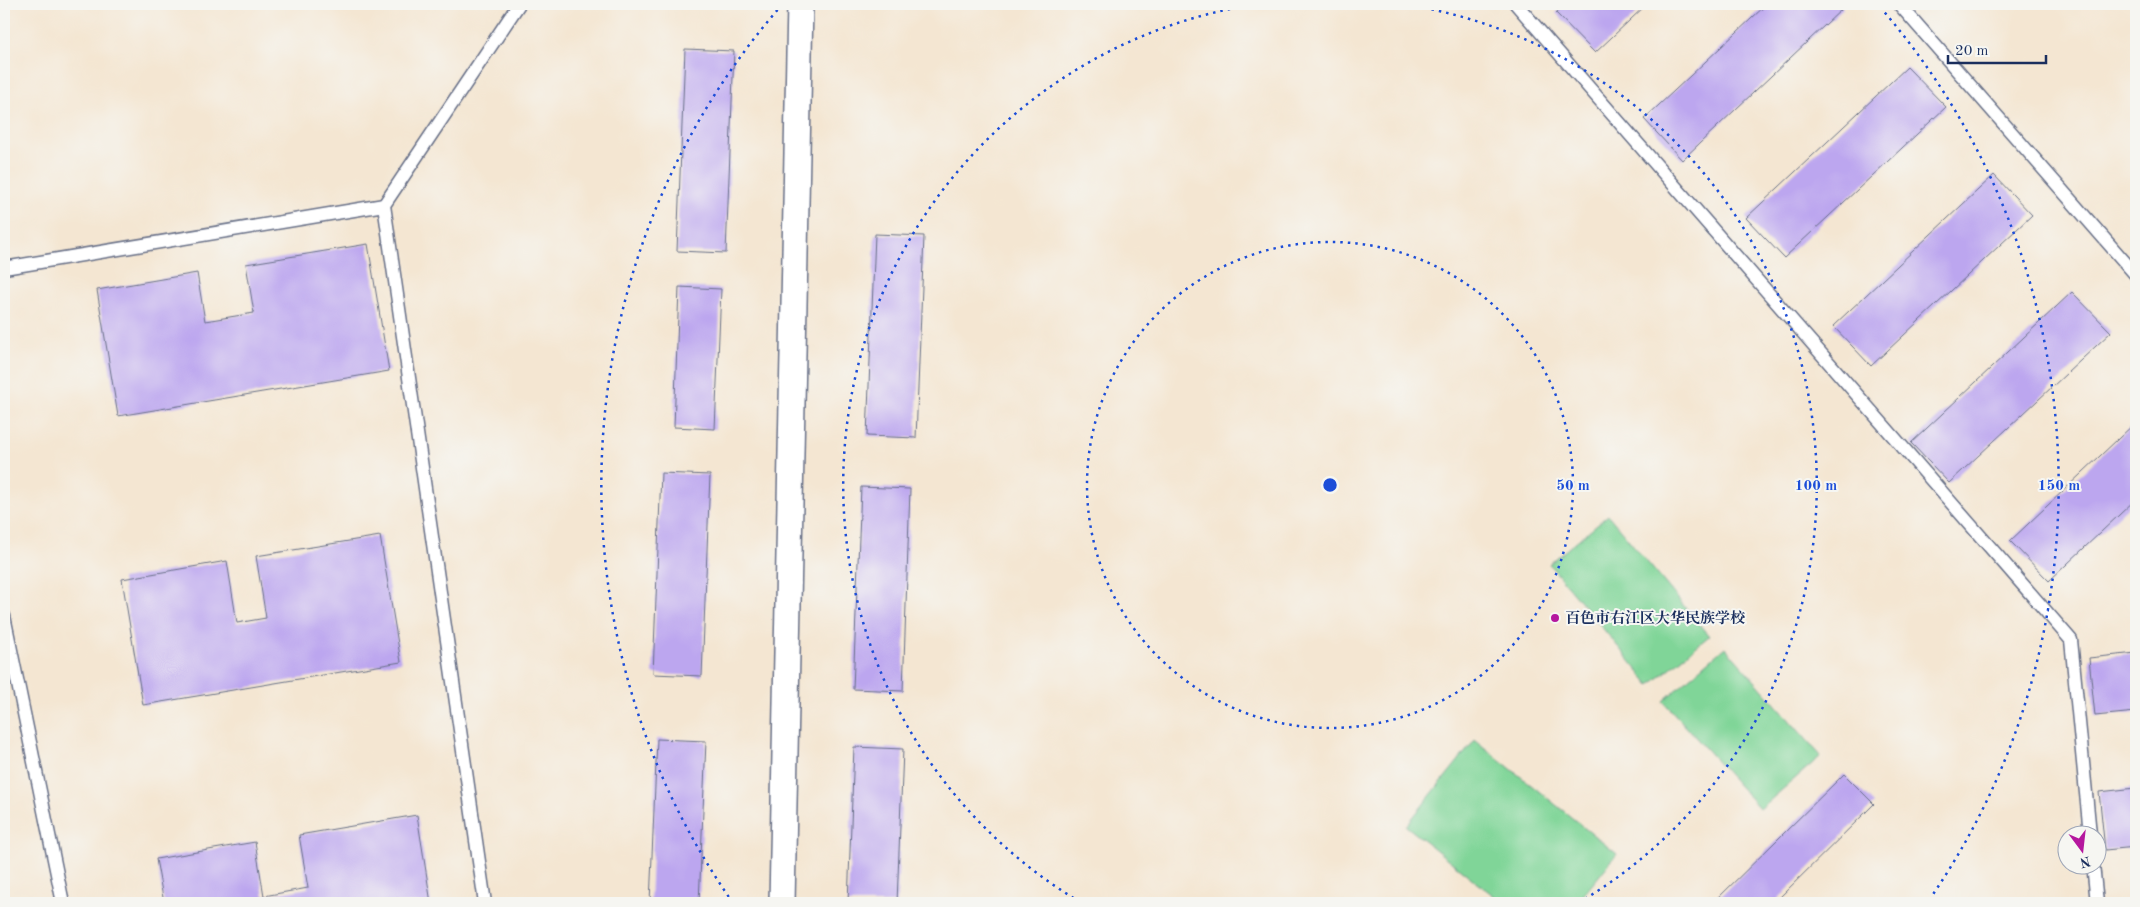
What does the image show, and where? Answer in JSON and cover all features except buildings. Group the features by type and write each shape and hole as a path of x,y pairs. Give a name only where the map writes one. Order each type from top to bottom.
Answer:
{"street":[{"path":"782,903 800,4"}],"lane":[{"path":"486,903 384,205 519,4"},
{"path":"1516,4 2071,640 2089,824"},
{"path":"1899,4 2136,275"},
{"path":"4,268 384,205"},
{"path":"4,616 63,903"},
{"path":"2094,874 2097,903"}],"green space":[{"path":"1608,515 1709,636 1650,685 1549,564"},
{"path":"1725,647 1821,756 1760,809 1663,701"},
{"path":"1475,740 1617,854 1577,903 1503,903 1406,826"}],"place":[{"name":"百色市右江区大华民族学校","path":"1555,618"}]}
